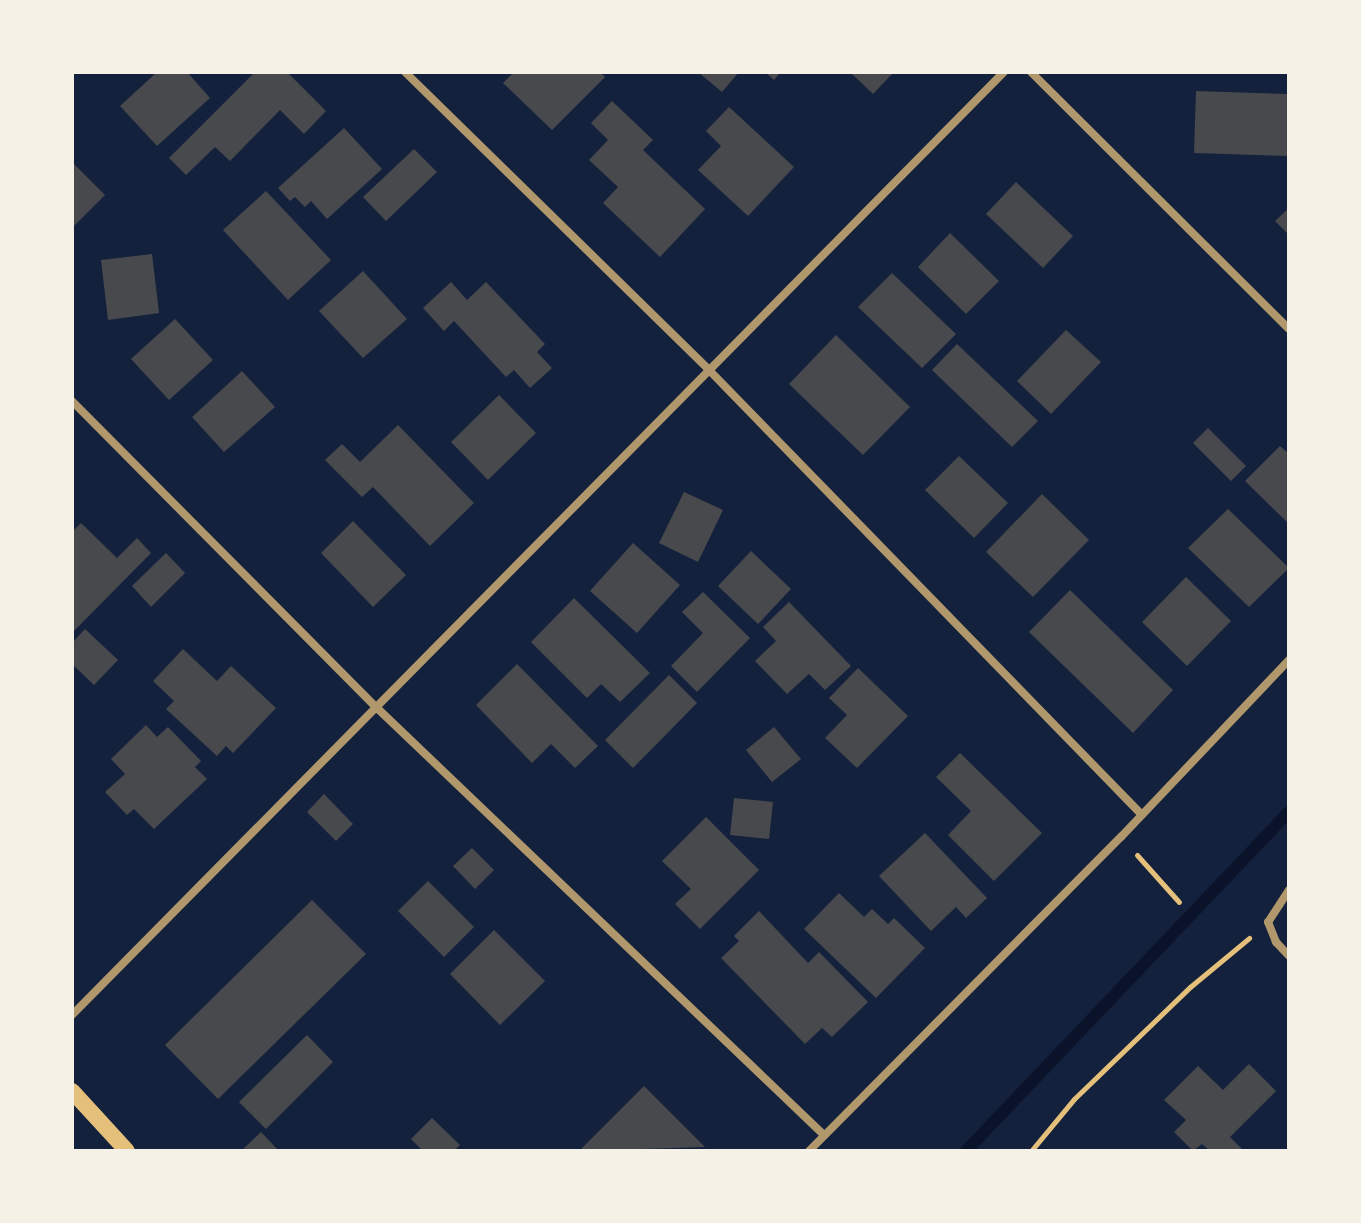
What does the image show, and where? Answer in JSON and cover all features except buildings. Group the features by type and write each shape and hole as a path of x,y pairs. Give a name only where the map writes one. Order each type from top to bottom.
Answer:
{"main road":[{"path":"72,1091 127,1151"}],"street":[{"path":"405,72 709,370 1141,814"},
{"path":"72,1015 1004,72"},
{"path":"1031,72 1289,329"},
{"path":"72,401 376,707 824,1135"},
{"path":"809,1151 1121,837 1289,660"},
{"path":"1289,890 1268,922 1276,942 1289,956"}],"path":[{"path":"1121,837 1179,902"},
{"path":"1031,1151 1074,1099 1190,987 1268,922"}],"waterway":[{"path":"966,1151 1289,812"}]}
